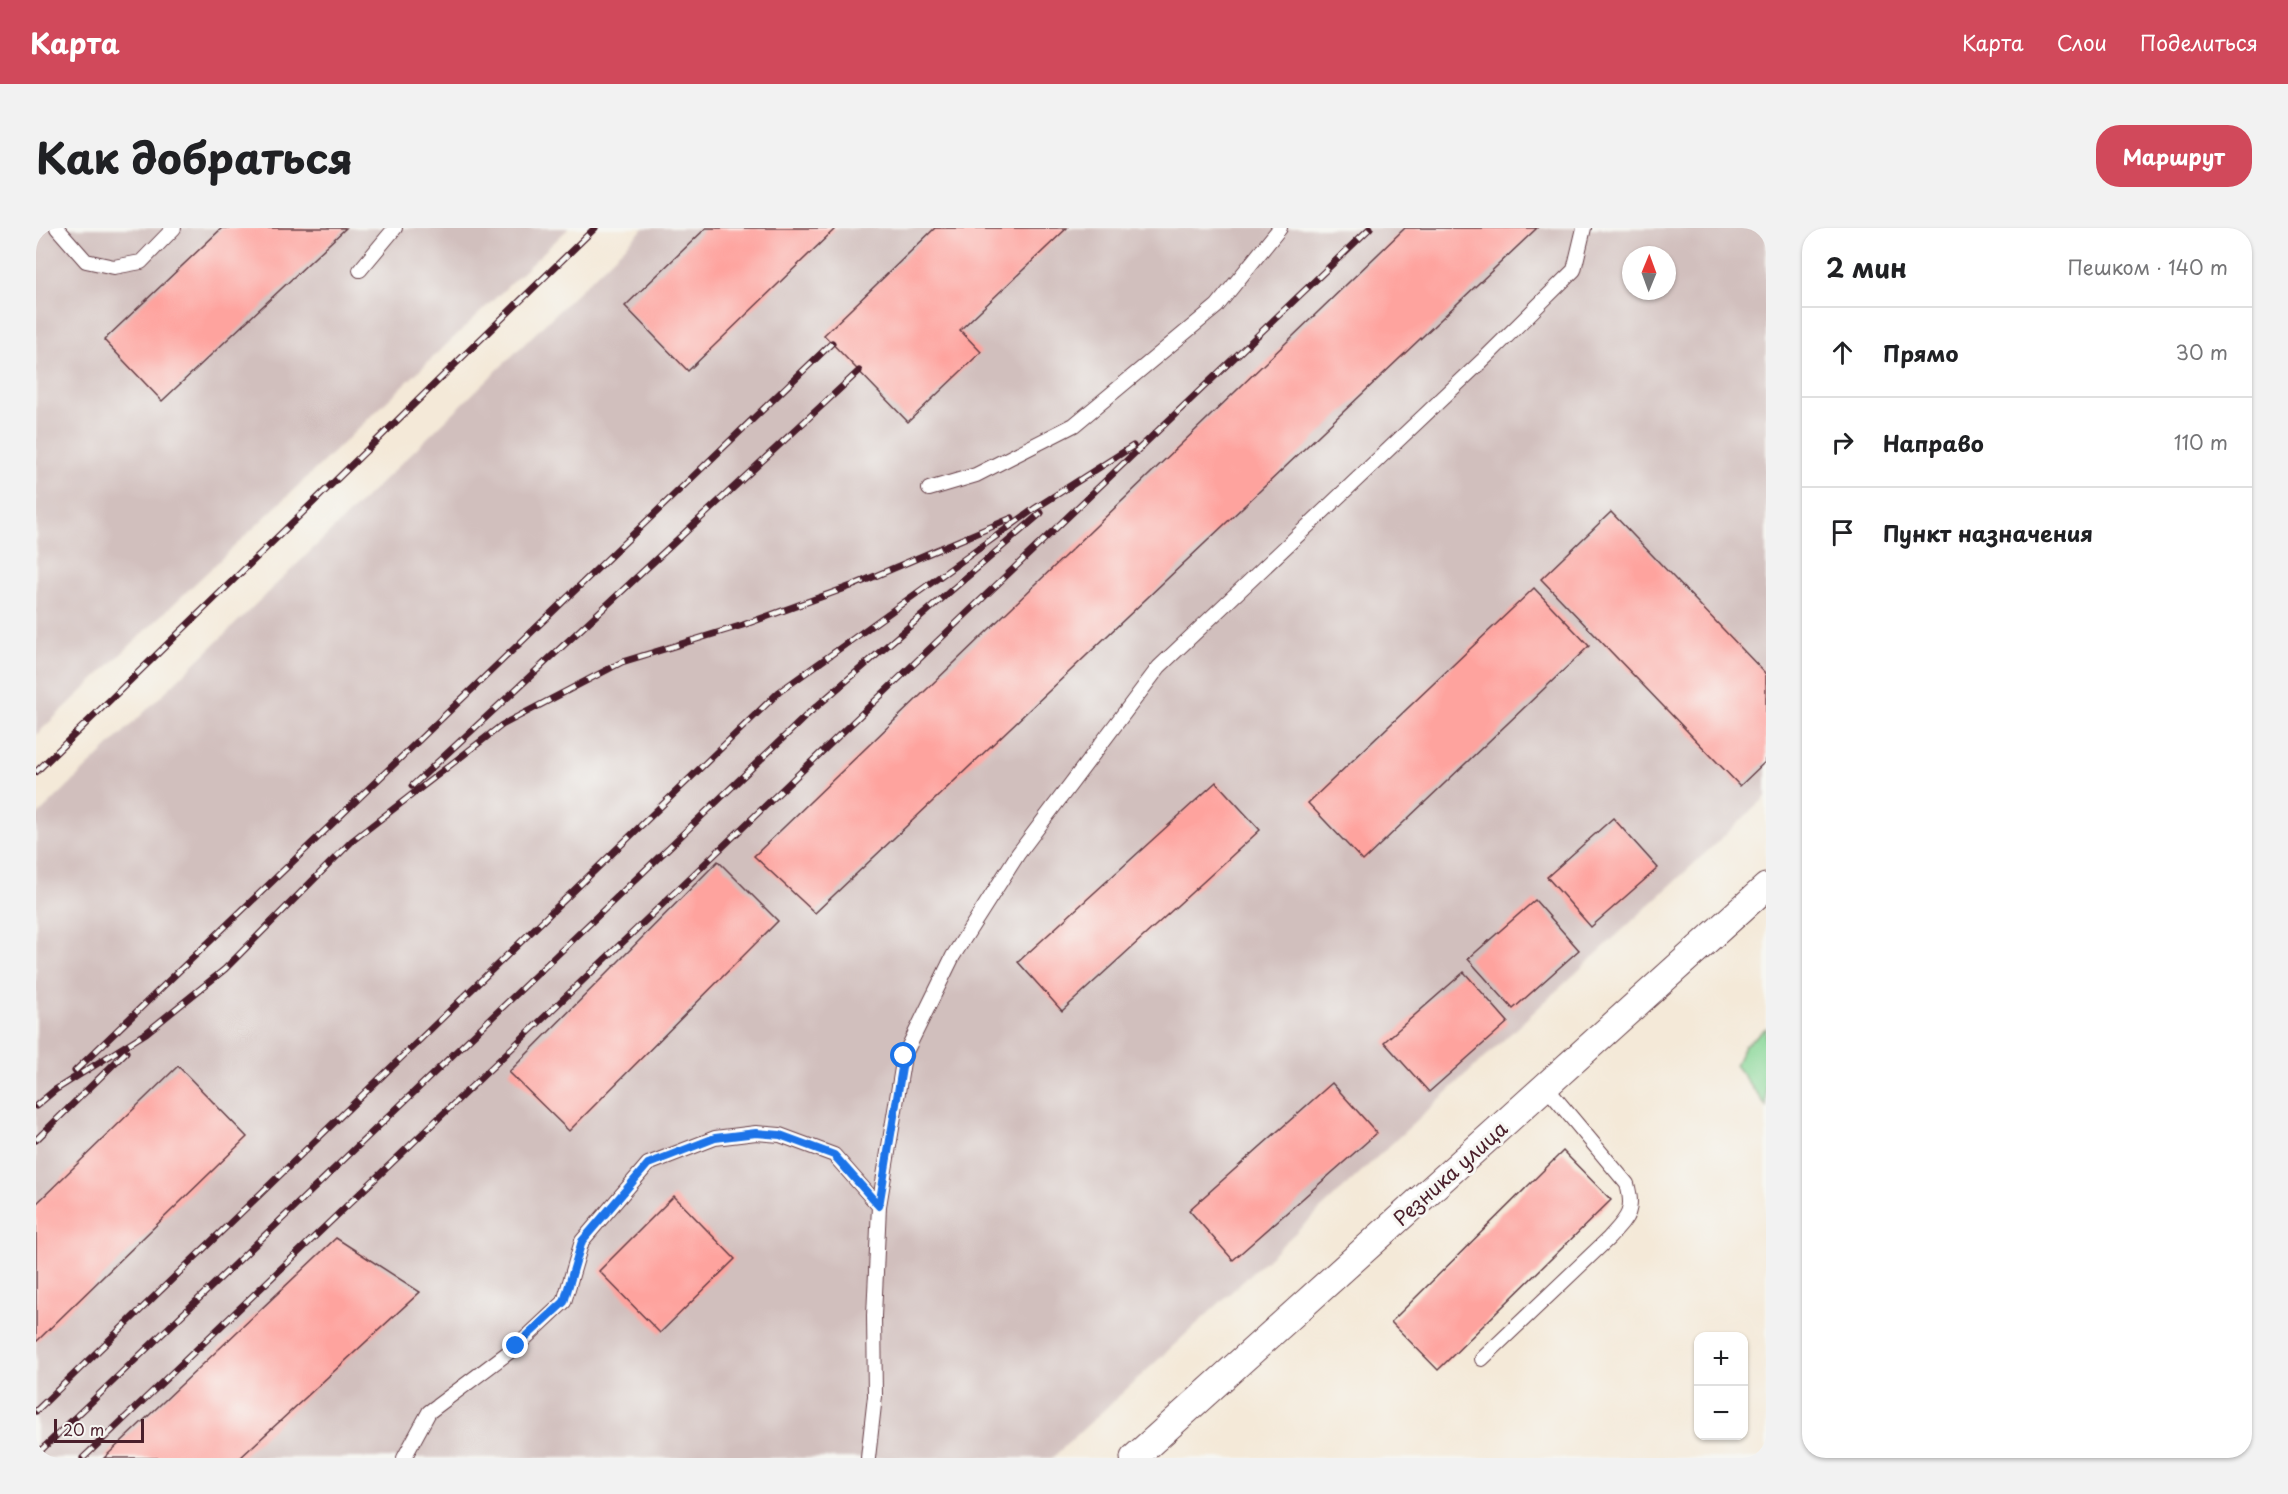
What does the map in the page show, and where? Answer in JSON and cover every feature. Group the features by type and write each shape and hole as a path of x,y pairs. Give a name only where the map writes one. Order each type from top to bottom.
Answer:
{"street":[{"name":"Резника улица","path":"1134,1458 1766,888"}],"lane":[{"path":"57,228 86,261 114,267 141,262 174,228"},
{"path":"360,270 395,228"},
{"path":"929,489 976,475 1074,425 1217,306 1280,228"},
{"path":"868,1458 875,1396 874,1316 879,1206 904,1056 953,956 1018,854 1159,667 1486,357 1574,270 1584,228"},
{"path":"1482,1359 1609,1238 1628,1217 1632,1201 1627,1184 1546,1087"},
{"path":"404,1458 429,1412 516,1346 564,1302 582,1241 648,1164 715,1138 756,1133 780,1135 834,1155 879,1206"}],"shaded area":[{"path":"36,228 569,228 36,735"},
{"path":"644,228 1766,228 1766,797 1052,1458 36,1458 36,817"}],"green space":[{"path":"1766,1028 1766,1106 1735,1065 1744,1046"}],"building":[{"path":"222,228 346,228 162,401 104,340"},
{"path":"706,228 836,228 688,371 625,306"},
{"path":"935,228 1067,228 960,330 981,352 908,422 824,335"},
{"path":"1405,228 1537,228 815,913 754,856"},
{"path":"1611,512 1766,674 1766,761 1740,786 1541,579"},
{"path":"1534,588 1589,646 1363,861 1308,803"},
{"path":"1216,782 1260,830 1062,1011 1018,962"},
{"path":"1613,818 1658,868 1591,927 1547,877"},
{"path":"718,861 778,921 569,1131 509,1072"},
{"path":"1535,900 1579,950 1513,1009 1468,959"},
{"path":"1464,972 1508,1022 1429,1092 1384,1042"},
{"path":"178,1066 247,1137 36,1342 36,1204"},
{"path":"1332,1083 1377,1133 1233,1260 1189,1210"},
{"path":"1563,1151 1611,1200 1438,1370 1391,1322"},
{"path":"674,1196 735,1259 660,1333 599,1271"},
{"path":"336,1238 420,1292 240,1458 104,1458"}],"railway":[{"path":"36,772 595,228"},
{"path":"83,1458 1370,228"},
{"path":"75,1071 832,343"},
{"path":"412,786 859,371"},
{"path":"36,1411 779,692 1034,509 1133,446"},
{"path":"36,1455 809,713 1041,513"},
{"path":"36,1106 55,1090 146,1033 225,969 352,841 502,725 622,662 743,625 854,585 1012,518"},
{"path":"36,1140 126,1052"}],"route":[{"path":"516,1346 564,1302 582,1241 648,1164 715,1138 756,1133 780,1135 834,1155 879,1206 904,1056"}]}
